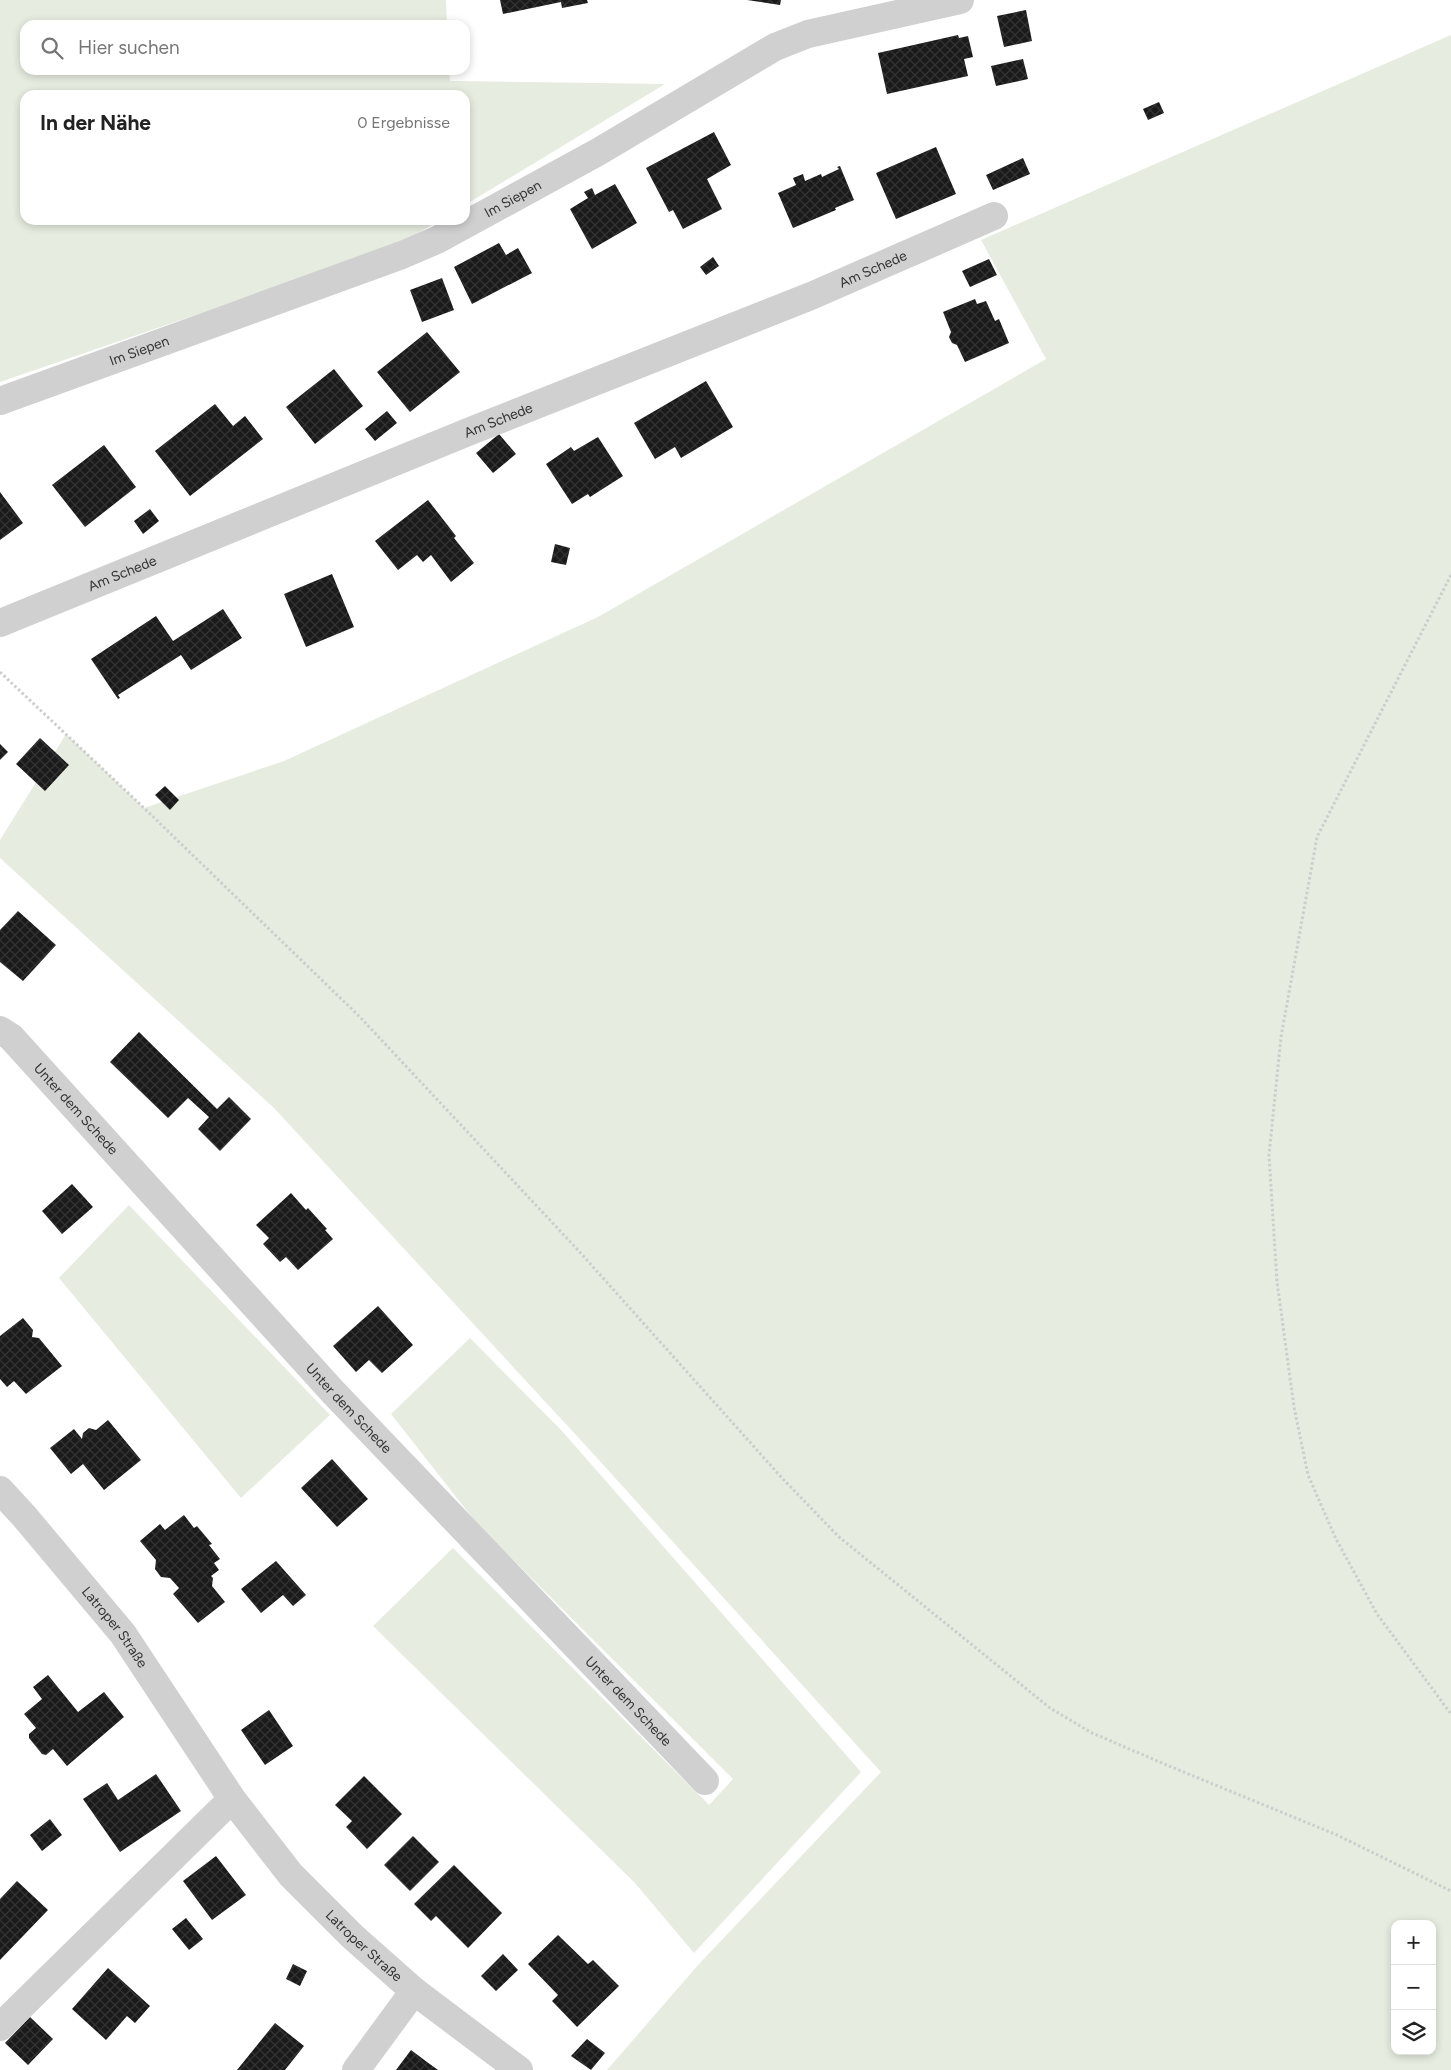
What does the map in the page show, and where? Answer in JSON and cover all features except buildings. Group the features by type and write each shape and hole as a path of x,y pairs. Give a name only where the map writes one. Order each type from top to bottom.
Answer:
{"street":[{"name":"Im Siepen","path":"470,222 598,152 775,47 808,34 960,0"},
{"name":"Am Schede","path":"0,623 474,430 811,296 994,216"},
{"name":"Im Siepen","path":"0,401 402,255 437,240 464,225"},
{"name":"Unter dem Schede","path":"0,1030 11,1038 333,1392 705,1781"},
{"name":"Latroper Straße","path":"0,1490 123,1634 232,1798 291,1875 352,1936 414,1991 519,2070"},
{"path":"0,2027 232,1798"},
{"path":"356,2070 414,1991"}],"path":[{"path":"1451,575 1317,837 1281,1038 1269,1155 1277,1282 1294,1407 1308,1475 1336,1538 1377,1614 1451,1714"},
{"path":"0,672 359,1016 577,1249 782,1478 846,1542 1029,1692 1050,1708 1084,1728 1169,1766 1337,1835 1451,1891"}],"shaded area":[{"path":"0,0 446,0 447,20 20,20 20,75 449,75 450,81 665,84 470,202 470,90 20,90 20,225 432,225 397,246 0,382"},
{"path":"1451,35 1451,2070 607,2070 698,1965 881,1772 588,1448 274,1108 0,858 0,840 66,734 144,808 284,761 598,617 1046,359 981,240"},
{"path":"129,1205 330,1415 241,1498 59,1278"},
{"path":"470,1338 562,1431 861,1772 694,1953 635,1883 373,1626 453,1548 709,1805 733,1779 478,1525 391,1414"}]}
